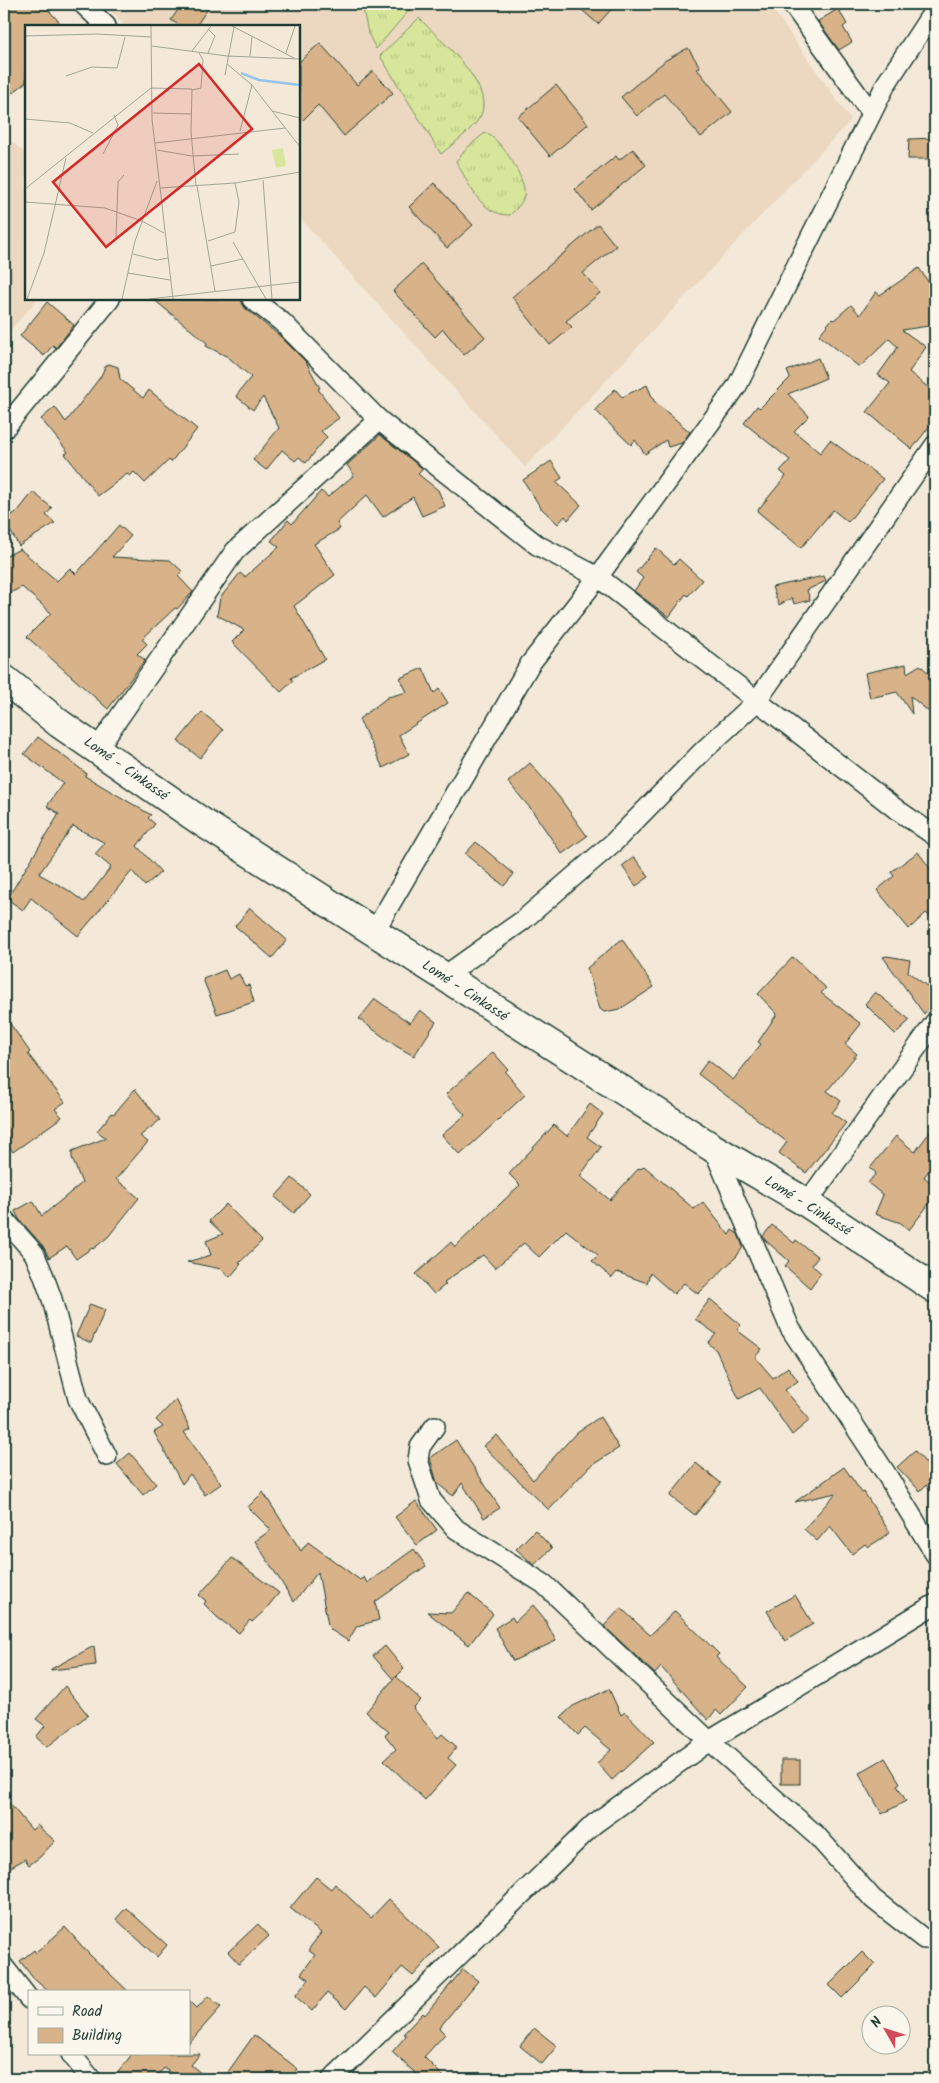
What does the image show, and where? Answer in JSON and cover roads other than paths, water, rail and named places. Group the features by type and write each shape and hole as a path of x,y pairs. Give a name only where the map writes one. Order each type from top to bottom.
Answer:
{"highway":[{"name":"Lomé - Cinkassé","path":"4,679 60,724 202,822 713,1148 807,1203 935,1289"}],"street":[{"path":"84,4 105,25"},
{"path":"792,4 871,113"},
{"path":"374,932 530,664 598,577 737,386 886,84 935,8"},
{"path":"4,429 109,300"},
{"path":"253,300 282,322 379,420 537,545 598,577 756,702 896,809 935,836"},
{"path":"97,749 235,551 379,420"},
{"path":"443,977 522,921 614,842 704,750 756,702 935,445"},
{"path":"807,1203 935,1022"},
{"path":"713,1148 790,1328 885,1472 935,1554"},
{"path":"4,1219 34,1253 52,1299 78,1399 107,1456"},
{"path":"435,1426 420,1447 418,1460 431,1500 456,1528 544,1584 709,1741 817,1836 874,1899 924,1939"},
{"path":"332,2079 594,1824 709,1741 935,1604"},
{"path":"4,1967 28,1998"},
{"path":"74,2056 91,2079"}]}
